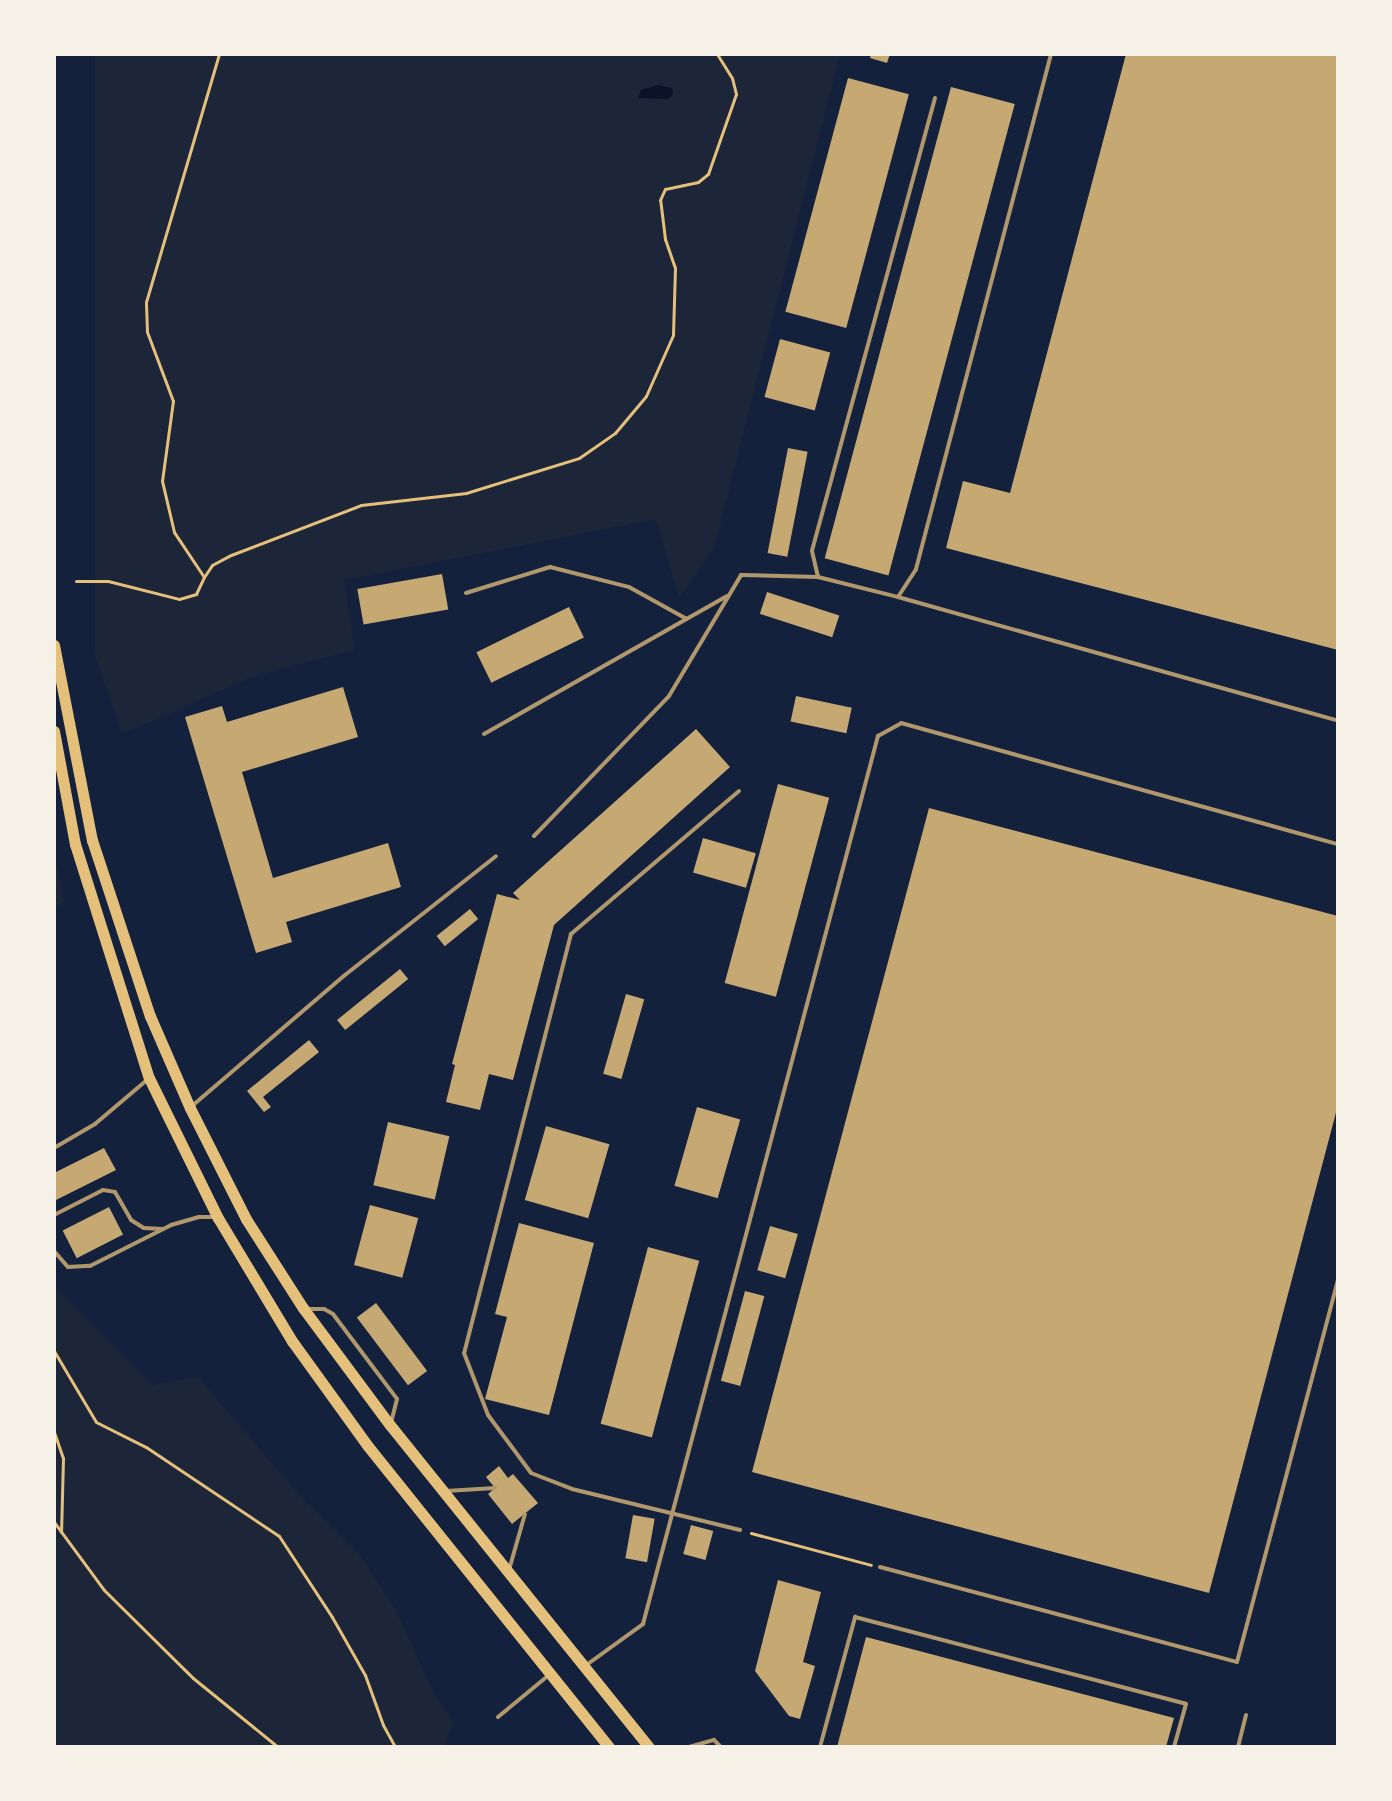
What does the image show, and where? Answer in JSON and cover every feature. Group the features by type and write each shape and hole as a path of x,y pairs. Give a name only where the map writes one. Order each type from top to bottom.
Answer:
{"main road":[{"path":"54,645 92,840 150,1016 190,1108 246,1219 303,1308 390,1425 649,1747"},
{"path":"54,731 75,844 149,1078 218,1218 292,1341 357,1432 609,1747"}],"lane":[{"path":"898,597 916,569 1051,54"},
{"path":"818,577 812,551 935,98"},
{"path":"466,593 550,567 629,587 687,619"},
{"path":"534,836 669,696 741,575 818,577 1338,721"},
{"path":"484,734 729,595"},
{"path":"584,1666 643,1624 878,736 901,723 1338,844"},
{"path":"739,791 571,934 464,1353 488,1415 531,1473 572,1489 740,1530"},
{"path":"190,1108 345,975 496,856"},
{"path":"54,1148 95,1124 149,1078"},
{"path":"54,1215 103,1190 115,1192 131,1220 144,1228 163,1229"},
{"path":"54,1251 68,1267 90,1266 163,1229 199,1217 218,1218"},
{"path":"880,1567 1237,1662 1338,1279"},
{"path":"303,1308 324,1309 333,1314 397,1399 390,1425"},
{"path":"443,1491 495,1488"},
{"path":"508,1572 525,1514"},
{"path":"820,1747 855,1617 1186,1704 1174,1747"},
{"path":"498,1717 551,1674"},
{"path":"1238,1747 1246,1715"},
{"path":"689,1747 714,1740 721,1747"}],"path":[{"path":"204,577 174,532 162,481 173,401 147,332 146,302 219,54"},
{"path":"76,581 108,581 179,599 196,594 212,565 231,555 361,505 466,493 579,458 615,433 646,396 673,335 675,268 665,239 660,200 665,189 698,182 708,174 736,94 732,78 717,54"},
{"path":"54,1351 96,1422 146,1447 279,1536 332,1617 365,1675 383,1725 395,1747"},
{"path":"54,1432 63,1458 61,1532"},
{"path":"54,1522 104,1590 193,1678 278,1747"},
{"path":"740,1530 880,1567"}],"shaded area":[{"path":"95,54 840,54 714,548 679,598 656,519 344,580 355,650 254,676 122,734 95,655"},
{"path":"658,85 672,88 673,94 668,99 638,98 641,90"},
{"path":"54,851 64,902 54,908"},
{"path":"54,1287 152,1385 198,1377 302,1498 360,1555 396,1610 433,1692 454,1723 443,1747 54,1747"}],"building":[{"path":"871,54 890,54 887,63 870,58"},
{"path":"1126,54 1338,54 1338,650 946,548 963,481 1010,493"},
{"path":"848,78 909,94 846,328 785,312"},
{"path":"951,87 1015,104 888,575 825,558"},
{"path":"780,339 830,352 815,410 764,397"},
{"path":"788,448 808,452 787,557 768,553"},
{"path":"442,574 448,609 364,624 357,589"},
{"path":"767,592 839,615 832,637 760,614"},
{"path":"569,607 584,638 491,683 476,652"},
{"path":"343,687 358,737 242,772 273,878 388,843 401,887 286,922 292,942 256,953 185,717 222,706 227,722"},
{"path":"796,696 852,708 846,733 791,721"},
{"path":"696,729 730,767 554,925 513,1080 489,1074 480,1110 446,1102 455,1065 452,1064 497,894 520,900 513,893"},
{"path":"778,784 829,798 776,997 725,983"},
{"path":"929,808 1338,916 1338,1105 1209,1593 752,1472"},
{"path":"703,838 756,853 746,888 693,873"},
{"path":"470,909 478,919 445,946 437,936"},
{"path":"400,969 408,979 345,1030 337,1020"},
{"path":"626,994 644,999 621,1079 603,1074"},
{"path":"309,1040 319,1052 263,1097 271,1107 264,1112 247,1091"},
{"path":"697,1107 740,1119 718,1198 674,1186"},
{"path":"388,1122 449,1136 435,1200 373,1185"},
{"path":"546,1126 609,1144 588,1218 525,1200"},
{"path":"104,1148 116,1170 54,1201 54,1173"},
{"path":"370,1205 418,1218 402,1278 354,1265"},
{"path":"109,1207 123,1235 77,1258 63,1231"},
{"path":"519,1223 594,1243 549,1415 485,1399 507,1317 495,1314"},
{"path":"770,1226 798,1234 785,1278 757,1270"},
{"path":"648,1247 699,1261 652,1437 601,1424"},
{"path":"745,1291 764,1296 740,1386 721,1381"},
{"path":"376,1303 427,1371 408,1385 357,1317"},
{"path":"499,1466 508,1478 513,1474 538,1503 512,1524 488,1494 495,1488 486,1477"},
{"path":"633,1515 655,1519 647,1562 625,1558"},
{"path":"691,1525 713,1531 705,1560 683,1554"},
{"path":"778,1580 821,1592 803,1662 815,1666 800,1719 789,1716 755,1671"},
{"path":"866,1637 1174,1718 1166,1747 837,1747"}]}
